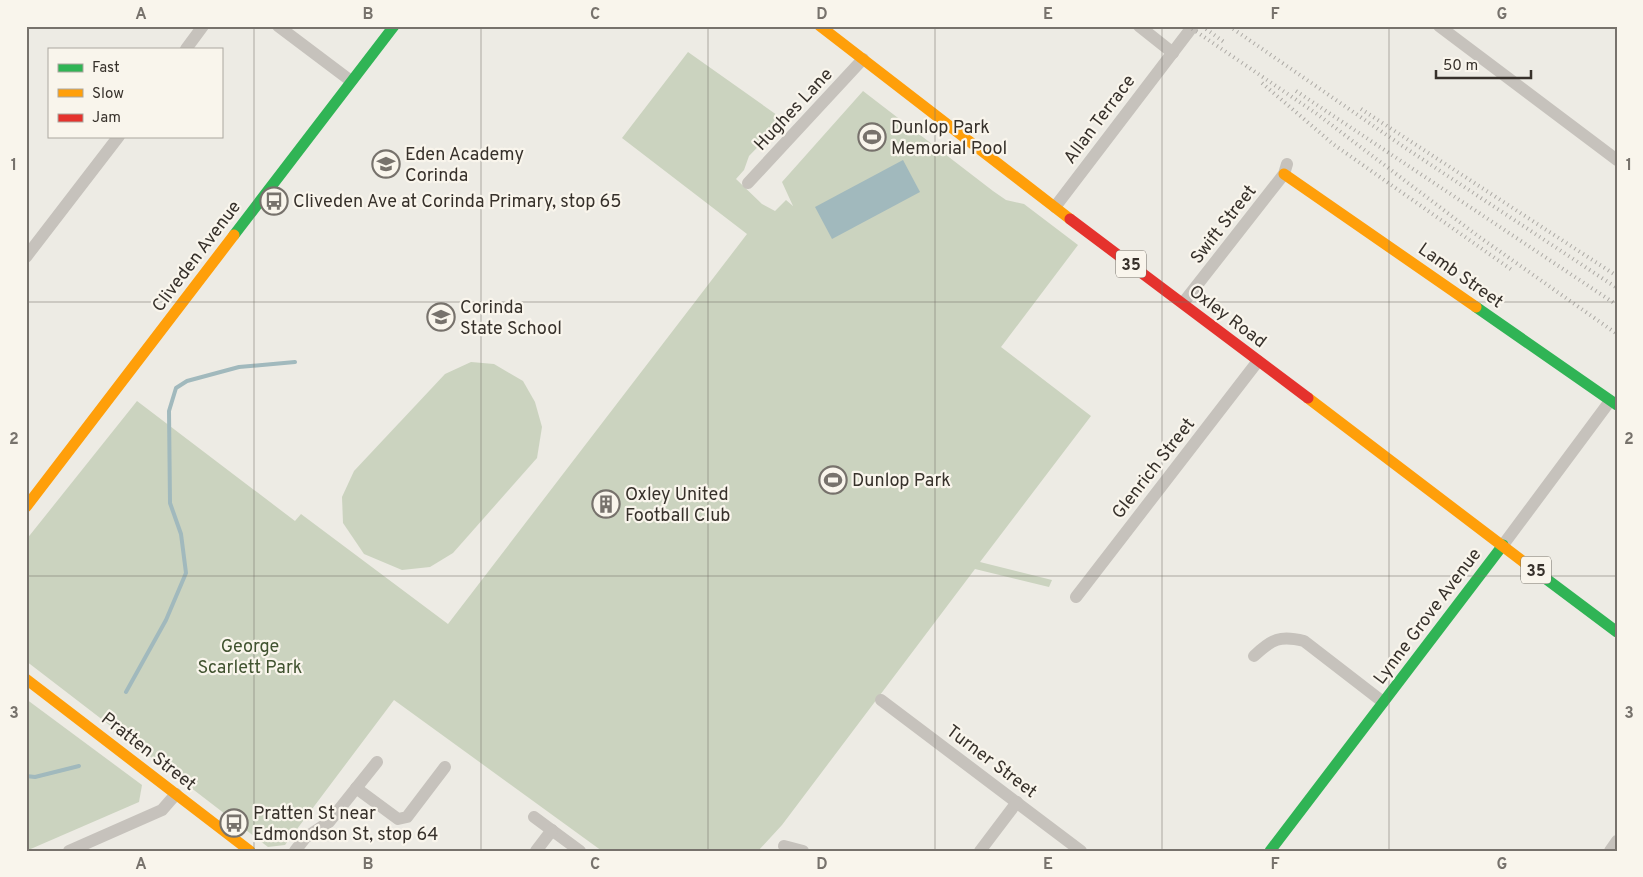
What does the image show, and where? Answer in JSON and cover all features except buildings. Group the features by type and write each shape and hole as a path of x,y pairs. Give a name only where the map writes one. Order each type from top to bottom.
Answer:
{"street":[{"path":"187,48 203,26"},
{"path":"278,26 351,81"},
{"name":"Cliveden Avenue","path":"26,507 394,26"},
{"name":"Oxley Road","path":"820,26 1054,207 1617,632"},
{"path":"1139,26 1173,53"},
{"name":"Allan Terrace","path":"1054,207 1193,26"},
{"path":"1439,26 1617,160"},
{"name":"Hughes Lane","path":"748,183 863,59"},
{"path":"26,257 117,138"},
{"name":"Swift Street","path":"1183,304 1285,169"},
{"name":"Lamb Street","path":"1285,169 1613,403"},
{"name":"Glenrich Street","path":"1076,597 1258,361"},
{"name":"Lynne Grove Avenue","path":"1270,851 1613,403"},
{"path":"1254,656 1270,641 1289,637 1304,641 1383,702"},
{"name":"Pratten Street","path":"26,679 250,851"},
{"name":"Turner Street","path":"881,700 1081,851"},
{"path":"296,851 305,838 328,822 377,762"},
{"path":"356,788 398,820 407,817 444,767"},
{"path":"69,851 162,810 176,794"},
{"path":"980,851 1017,802"},
{"path":"534,817 580,851"},
{"path":"536,851 552,830"},
{"path":"1610,851 1617,841"},
{"path":"784,846 803,851"}],"green space":[{"name":"Dunlop Park","path":"688,52 784,120 749,156 744,170 736,179 762,204 775,211 786,200 793,206 782,182 863,91 993,191 1006,200 1024,204 1078,245 1001,347 1091,416 980,562 1052,580 1049,587 975,569 782,825 758,851 602,851 394,700 285,845 268,847 26,661 26,540 137,401 295,521 301,514 448,624 747,234 622,138"},
{"path":"471,362 494,364 523,381 535,402 542,427 537,458 453,553 430,567 402,570 364,554 343,523 342,497 354,471 445,374"},
{"path":"26,699 142,785 139,802 26,851"}],"water":[{"path":"903,160 920,192 832,239 815,207"}],"waterway":[{"path":"126,692 166,620 186,573 181,534 170,503 169,411 176,388 187,381 239,367 295,362"},
{"path":"26,776 35,777 79,766"}],"railway":[{"path":"1188,26 1317,114 1478,236 1617,334"},
{"path":"1202,26 1224,42"},
{"path":"1229,26 1404,147 1617,288"},
{"path":"1262,83 1333,144 1512,270"},
{"path":"1296,91 1617,305"},
{"path":"1361,109 1617,276"}],"traffic: fast":[{"path":"234,235 394,26"},
{"path":"1476,307 1617,405"},
{"path":"1270,851 1503,545"},
{"path":"1525,563 1617,632"}],"traffic: slow":[{"path":"820,26 1070,219"},
{"path":"1284,174 1476,307"},
{"path":"26,507 234,235"},
{"path":"1308,398 1525,563"},
{"path":"26,679 250,851"}],"traffic: jam":[{"path":"1070,219 1308,398"}],"place":[{"name":"Dunlop Park Memorial Pool","path":"872,137"},
{"name":"Eden Academy Corinda","path":"386,164"},
{"name":"Cliveden Ave at Corinda Primary, stop 65","path":"274,201"},
{"name":"Corinda State School","path":"441,317"},
{"name":"Dunlop Park","path":"833,480"},
{"name":"Oxley United Football Club","path":"606,504"},
{"name":"Pratten St near Edmondson St, stop 64","path":"234,823"}],"park label":[{"name":"George Scarlett Park","path":"250,656"}]}
